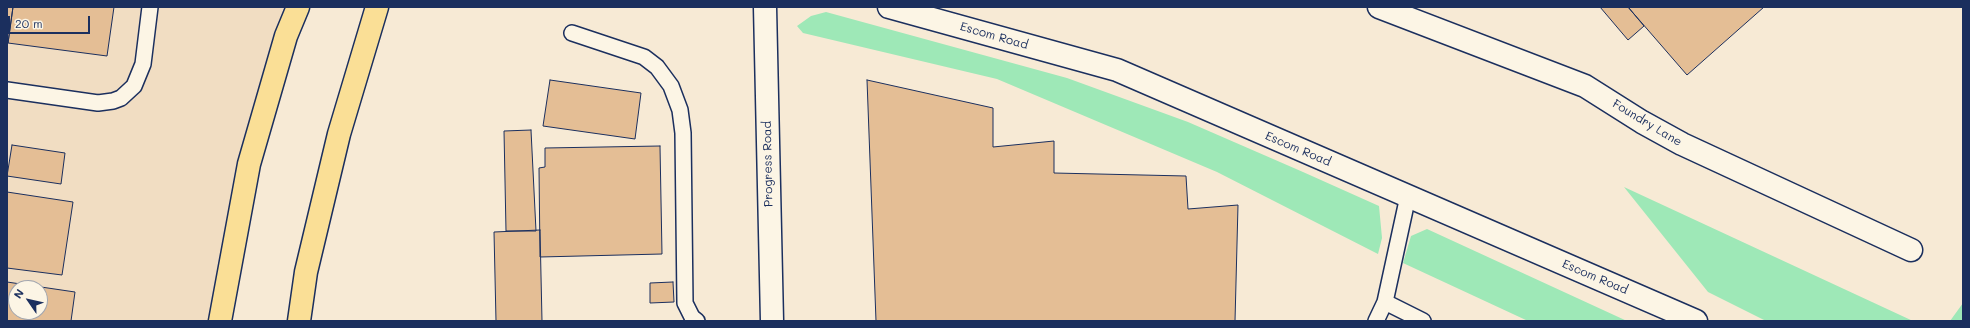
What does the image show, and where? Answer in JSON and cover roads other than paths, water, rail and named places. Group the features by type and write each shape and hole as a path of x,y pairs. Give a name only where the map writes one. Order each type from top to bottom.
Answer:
{"highway":[{"path":"220,321 249,164 286,36 298,7"},
{"path":"299,321 306,272 339,134 377,7"}],"street":[{"name":"Progress Road","path":"765,7 772,321"},
{"name":"Escom Road","path":"889,7 1117,70 1695,321"},
{"name":"Foundry Lane","path":"1379,7 1585,86 1642,122 1682,144 1911,250"}],"lane":[{"path":"7,90 98,103 113,101 121,98 134,86 140,75 143,64 150,7"},
{"path":"572,33 644,57 657,67 671,86 680,110 683,133 685,302 692,317 697,321"},
{"path":"1376,321 1385,302 1408,196"},
{"path":"1385,302 1423,321"}]}
